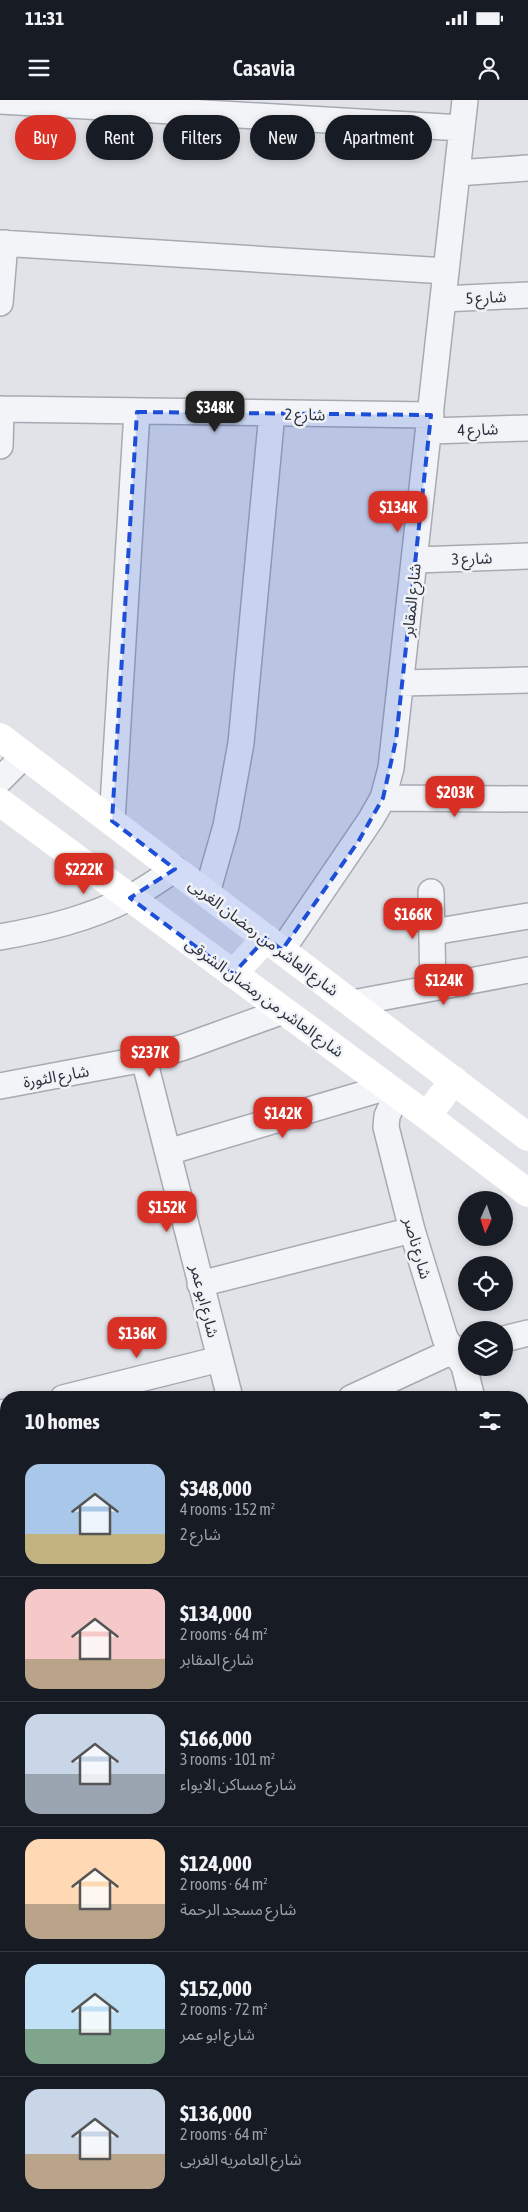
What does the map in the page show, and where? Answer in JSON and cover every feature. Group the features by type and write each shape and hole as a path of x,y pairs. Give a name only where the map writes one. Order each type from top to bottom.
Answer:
{"street":[{"name":"شارع المقابر","path":"274,944 358,842 383,798 391,768 402,683 465,100"},
{"path":"0,101 462,128"},
{"path":"457,173 528,168"},
{"path":"0,303 2,243 446,271"},
{"name":"شارع 5","path":"443,299 528,295"},
{"path":"0,409 0,446"},
{"name":"شارع 2","path":"0,409 272,413 430,423"},
{"path":"112,821 137,412"},
{"path":"207,893 226,826 241,743 272,413"},
{"name":"شارع 4","path":"430,423 528,428"},
{"name":"شارع 3","path":"415,560 528,556"},
{"path":"402,683 528,680"},
{"name":"شارع العاشر من رمضان الغربى","path":"0,737 528,1137"},
{"path":"0,780 24,756"},
{"path":"383,798 528,799"},
{"name":"شارع العاشر من رمضان الشرقى","path":"0,802 528,1193"},
{"path":"0,937 71,922 130,898 175,869"},
{"path":"431,892 433,988"},
{"path":"433,932 528,916"},
{"path":"233,974 274,944"},
{"path":"353,1004 528,970"},
{"name":"شارع الثورة","path":"0,1086 144,1059 184,1047 283,1011"},
{"name":"شارع ابو عمر","path":"144,1059 228,1391"},
{"path":"426,1116 454,1080"},
{"path":"168,1152 392,1091"},
{"name":"شارع ناصر","path":"392,1091 386,1127 412,1230 445,1338 458,1348"},
{"path":"200,1284 412,1230"},
{"path":"513,1337 528,1333"},
{"path":"367,1391 458,1350"},
{"path":"91,1391 220,1359"},
{"name":"شارع ناصر","path":"466,1376 470,1391"}],"highlighted area":[{"path":"137,412 431,415 396,740 383,798 358,842 282,950 266,938 233,974 130,898 175,869 112,821"}]}
